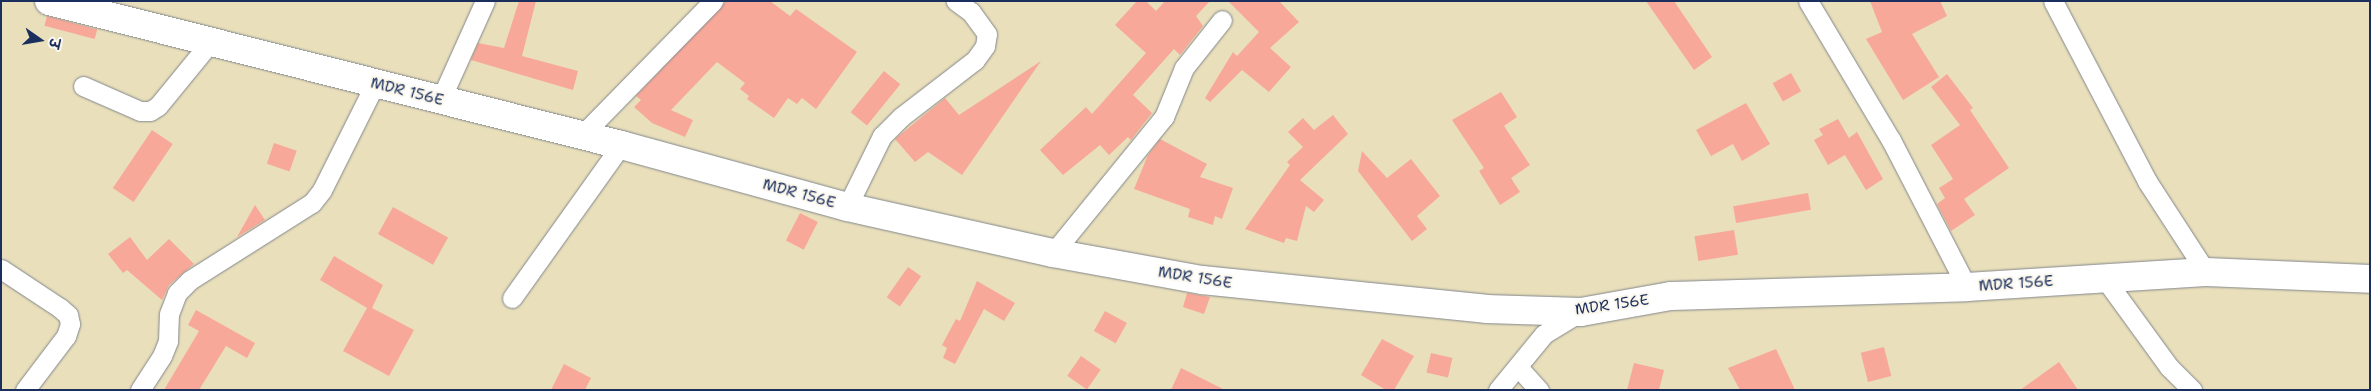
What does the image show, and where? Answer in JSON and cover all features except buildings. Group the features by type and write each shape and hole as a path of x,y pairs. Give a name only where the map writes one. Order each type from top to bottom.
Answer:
{"main road":[{"name":"MDR 156E","path":"49,1 212,40 440,101 621,145 847,207 1053,253 1202,280 1337,296 1486,309 1581,312 1672,296 1967,287 2206,272 2370,279"}],"street":[{"path":"440,101 485,1"},
{"path":"581,136 713,1"},
{"path":"1808,1 1891,140 1967,287"},
{"path":"2053,1 2148,181 2206,272"},
{"path":"847,207 882,136 901,117 975,60 985,46 987,34 969,5"},
{"path":"1053,253 1164,117 1184,68 1222,20"},
{"path":"83,86 140,111 150,111 158,106 212,40"},
{"path":"140,390 162,356 168,341 169,314 177,293 190,280 312,203 322,190 375,84"},
{"path":"512,298 621,145"},
{"path":"1,269 68,315 70,324 66,336 25,390"},
{"path":"2105,279 2169,367 2192,390"},
{"path":"1498,390 1519,368 1544,334 1581,312"},
{"path":"1519,368 1539,390"}]}
